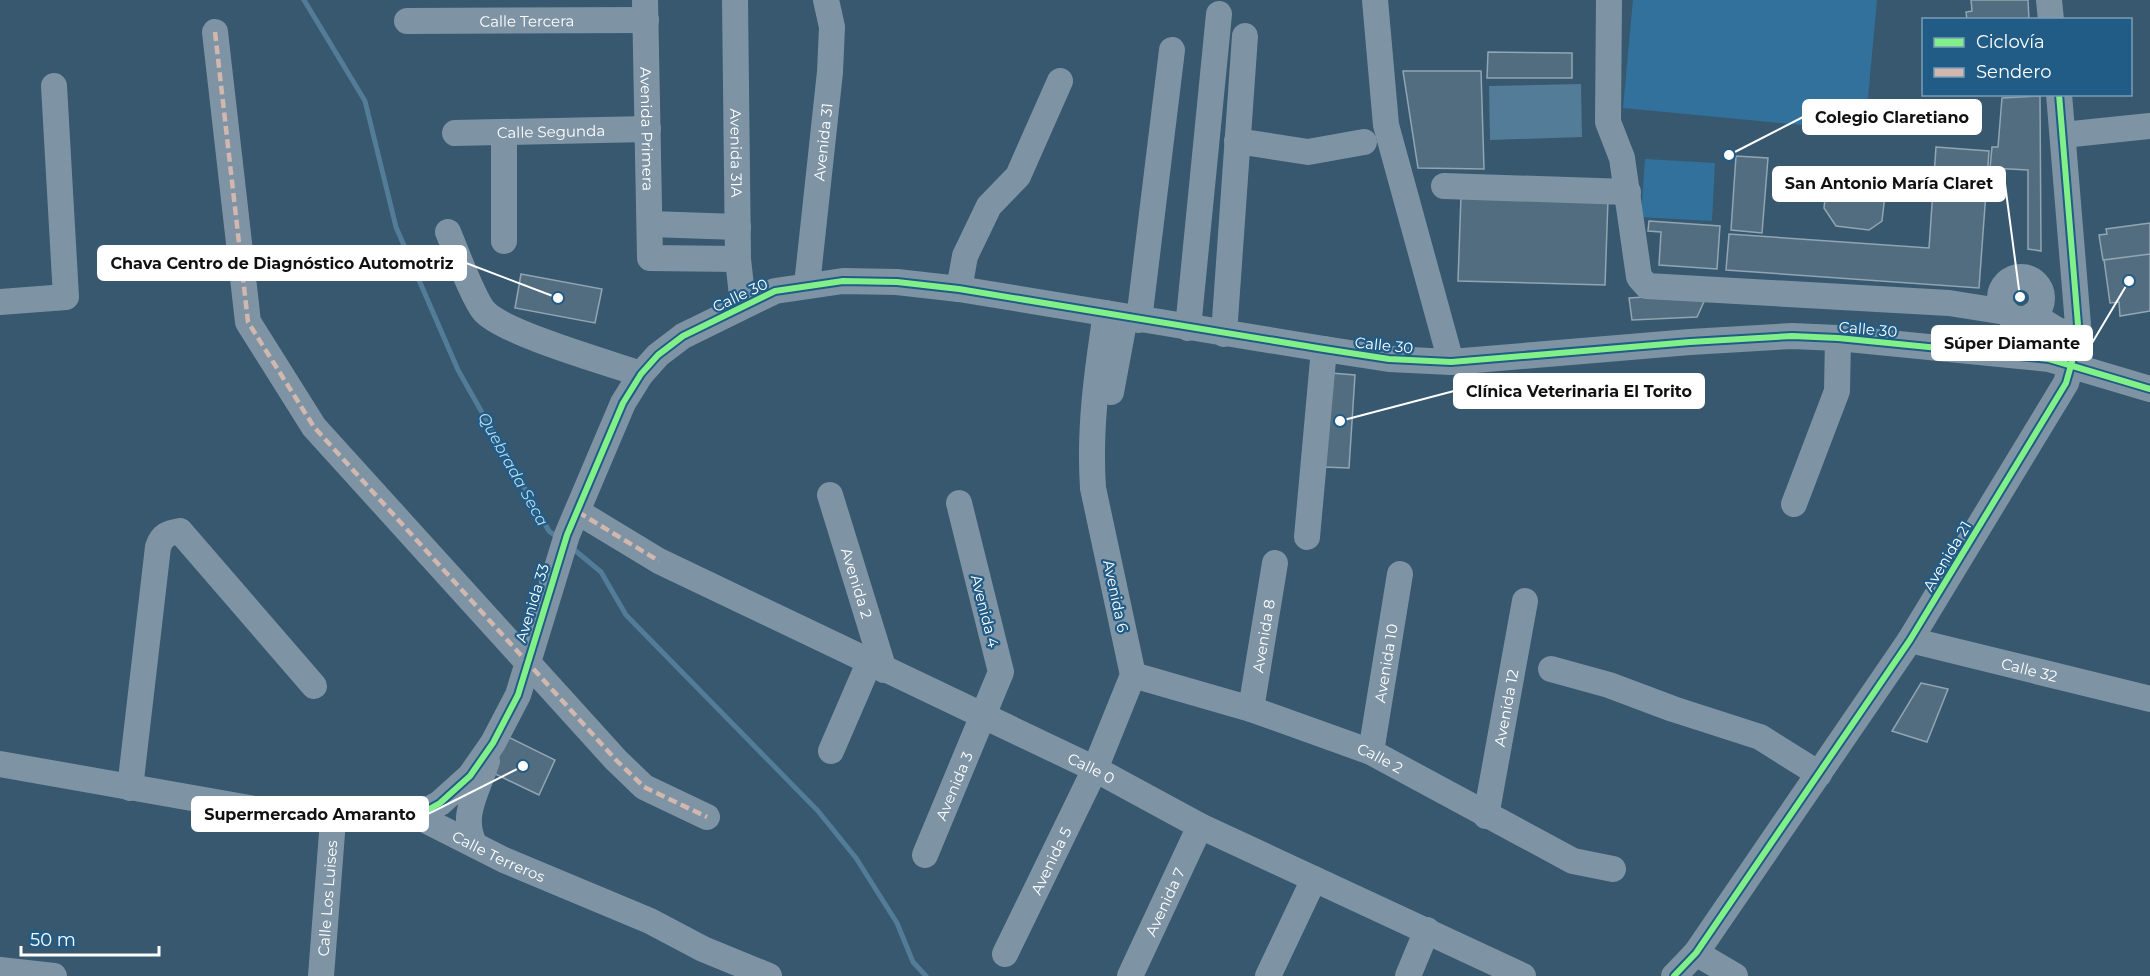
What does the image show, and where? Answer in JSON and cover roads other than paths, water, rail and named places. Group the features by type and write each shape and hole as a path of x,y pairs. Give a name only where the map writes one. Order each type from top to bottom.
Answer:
{"street":[{"name":"Avenida 31A","path":"735,0 738,260 743,305"},
{"name":"Avenida 31","path":"807,285 830,72 832,27 826,0"},
{"path":"1375,0 1386,125 1451,362"},
{"path":"1609,0 1608,122 1622,158 1639,278 1647,286 1949,303 2007,312 2019,319 2033,315 2041,304 2042,293 2036,282 2026,277 2015,277 2006,284 2000,300 2007,312"},
{"path":"2049,0 2051,18"},
{"name":"Calle Tercera","path":"407,21 646,10"},
{"name":"Avenida Primera","path":"646,10 650,258 738,260"},
{"path":"1188,328 1219,14"},
{"path":"215,32 248,322 314,427 527,662 644,787 707,816"},
{"path":"1224,334 1245,36"},
{"name":"Avenida 6","path":"1133,675 1093,488 1091,457 1096,417 1109,402 1172,50"},
{"path":"959,289 965,256 989,206 1018,176 1060,81"},
{"path":"0,302 66,297 54,86"},
{"name":"Avenida 21","path":"1674,976 1696,953 1910,640 2066,383 2079,337 2059,96"},
{"path":"2063,135 2150,126"},
{"name":"Calle Segunda","path":"455,133 648,129"},
{"path":"504,133 504,241"},
{"path":"1237,141 1293,152 1308,152 1364,142"},
{"path":"1444,186 1628,192"},
{"path":"650,224 738,227"},
{"path":"448,232 483,310 494,320 641,374"},
{"name":"Calle 30","path":"641,374 658,355 683,336 743,305 775,291 843,281 897,282 959,289 1224,334 1389,359 1451,362 1792,336 1838,338 2049,359 2073,364 2150,388"},
{"path":"2033,315 2057,330 2079,337"},
{"path":"1794,504 1837,391 1838,338"},
{"path":"1307,537 1323,350"},
{"name":"Avenida 33","path":"417,816 441,803 470,776 493,743 518,695 563,546 624,403 641,374"},
{"name":"Avenida 2","path":"830,495 877,666"},
{"name":"Avenida 4","path":"959,503 1000,672 984,717"},
{"name":"Calle 0","path":"578,512 659,561 1095,769 1200,826 1523,976"},
{"path":"130,788 158,547 160,538 169,532 180,531 314,686"},
{"name":"Avenida 8","path":"1251,709 1275,563"},
{"name":"Avenida 10","path":"1371,752 1400,574"},
{"name":"Avenida 12","path":"1486,816 1525,601"},
{"name":"Calle 32","path":"1910,640 2150,699"},
{"path":"831,751 877,666"},
{"path":"1551,669 1609,685 1673,710 1760,737 1819,774"},
{"path":"1095,769 1133,675"},
{"name":"Calle 2","path":"1133,675 1251,709 1371,752 1486,816 1574,861 1613,869"},
{"name":"Avenida 3","path":"925,855 984,717"},
{"path":"475,845 468,833 467,819 493,743"},
{"name":"Calle Terreros","path":"0,764 311,819 417,816 475,845 769,976"},
{"name":"Avenida 5","path":"1005,954 1095,769"},
{"name":"Calle Los Luises","path":"321,976 333,820"},
{"name":"Avenida 7","path":"1130,976 1200,826"},
{"path":"1268,976 1314,879"},
{"path":"1408,976 1427,930"},
{"path":"1696,953 1735,976"},
{"path":"0,970 54,976"}],"waterway":[{"name":"Quebrada Seca","path":"304,0 365,101 396,227 458,370 549,531 558,538"},
{"name":"Quebrada Seca","path":"571,547 601,572 626,615 818,811 856,858 897,923 913,962 926,976"}],"place":[{"name":"Colegio Claretiano","path":"1729,155"},
{"name":"Súper Diamante","path":"2129,281"},
{"name":"San Antonio María Claret","path":"2020,297"},
{"name":"Chava Centro de Diagnóstico Automotriz","path":"558,298"},
{"name":"Clínica Veterinaria El Torito","path":"1340,421"},
{"name":"Supermercado Amaranto","path":"523,766"}]}
